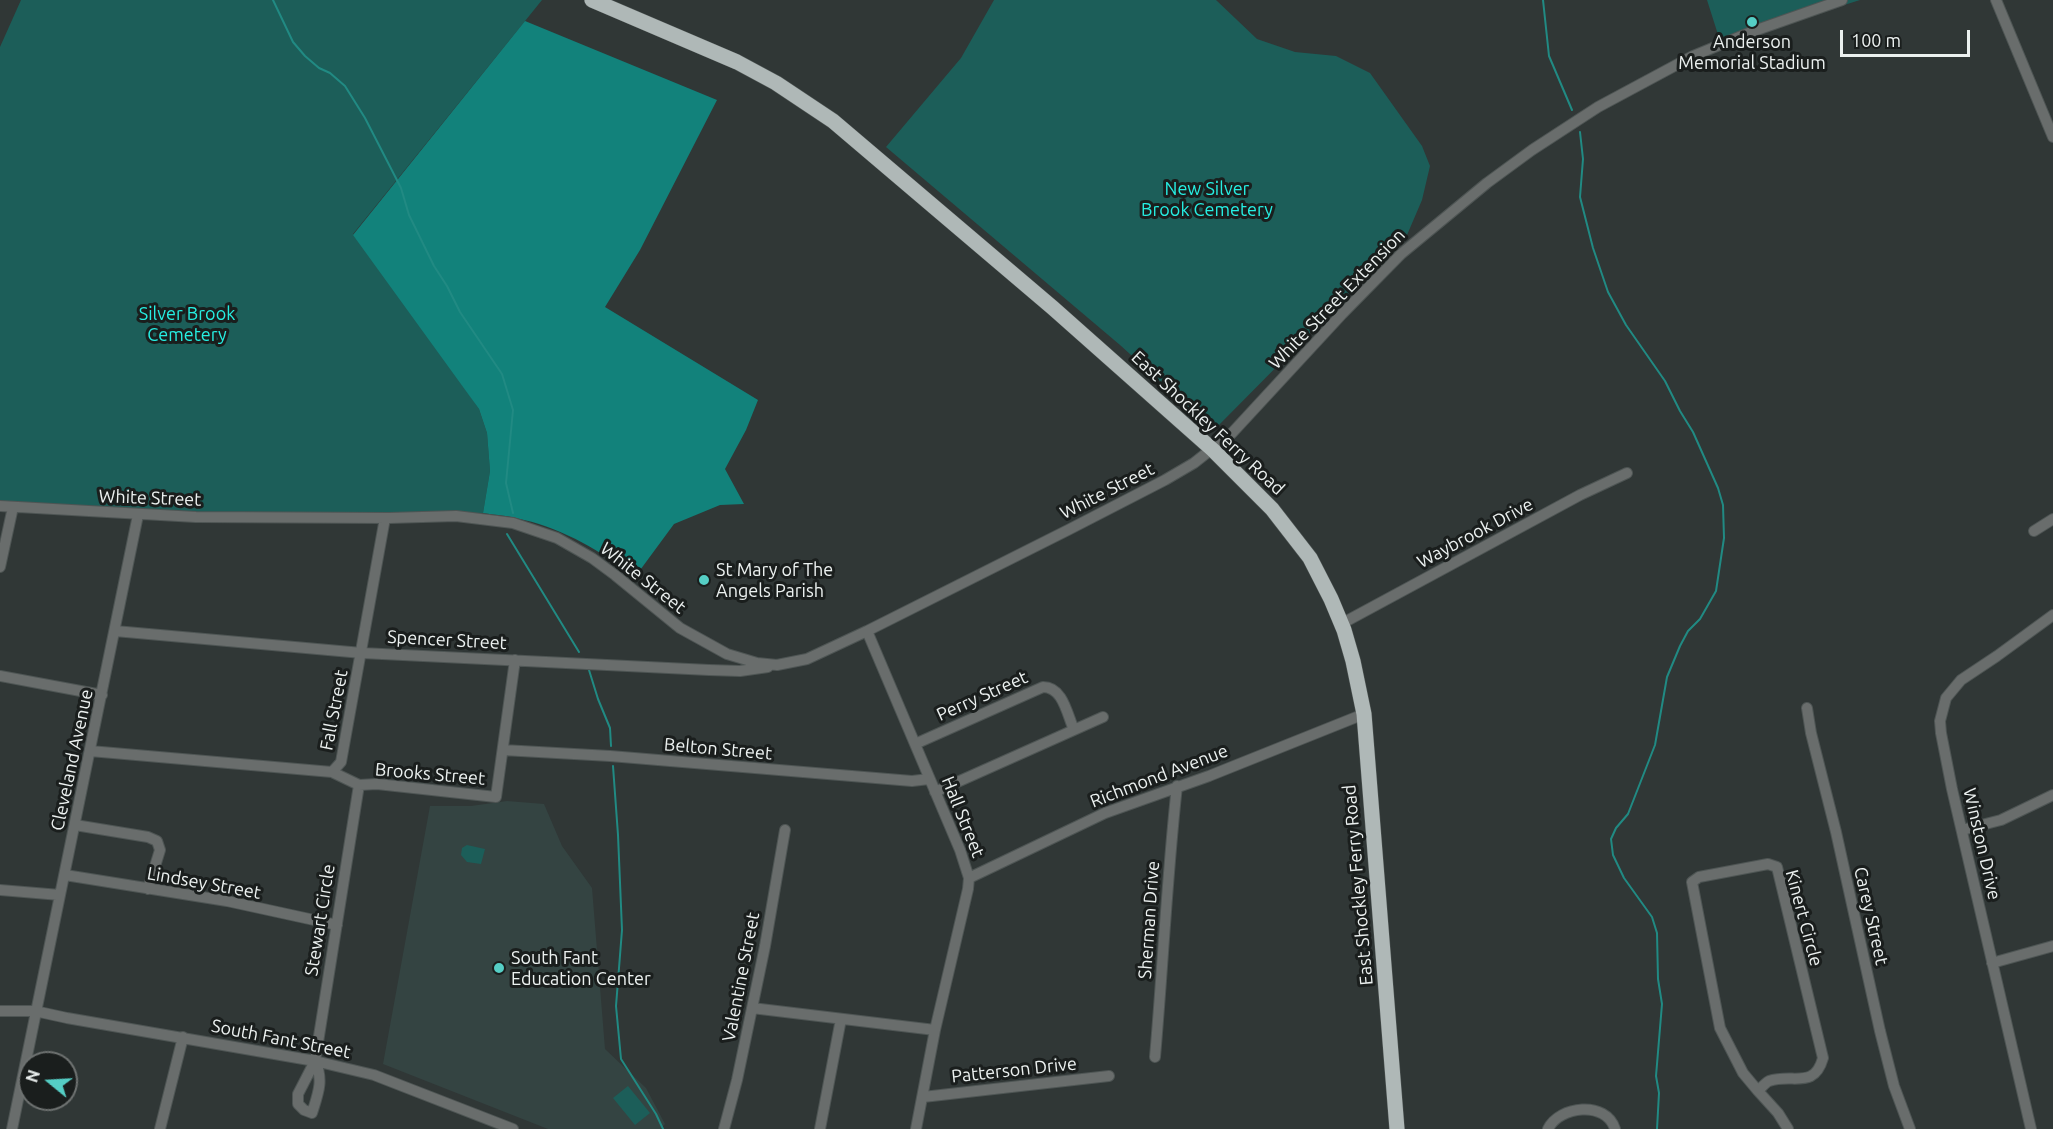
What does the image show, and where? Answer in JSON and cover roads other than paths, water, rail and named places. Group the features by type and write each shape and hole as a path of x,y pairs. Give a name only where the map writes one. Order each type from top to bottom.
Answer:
{"highway":[{"name":"East Shockley Ferry Road","path":"592,0 737,62 776,83 833,121 1053,308 1213,450 1252,487 1293,536 1317,572 1341,624 1353,661 1364,714 1397,1129"}],"street":[{"name":"White Street Extension","path":"1213,450 1232,433 1401,254 1445,216 1532,150 1598,107 1694,56 1751,32 1842,0"},
{"path":"1996,0 2053,137"},
{"name":"White Street","path":"0,506 138,515 385,518 456,516 496,520 530,528 563,541 592,558 674,623 713,648 741,659 777,665 807,658 867,631 1165,480 1213,450"},
{"name":"Waybrook Drive","path":"1341,624 1580,495 1627,473"},
{"path":"0,567 13,507"},
{"name":"Cleveland Avenue","path":"12,1129 138,515"},
{"name":"Fall Street","path":"90,751 332,772 341,762 385,518"},
{"path":"2034,531 2053,519"},
{"name":"Winston Drive","path":"2031,1129 1962,830 1940,721 1946,698 1961,680 2053,615"},
{"name":"Spencer Street","path":"115,631 362,653 738,671 777,665"},
{"name":"Hall Street","path":"867,631 960,850 969,878 916,1129"},
{"name":"Brooks Street","path":"332,772 358,784 496,797 515,660"},
{"path":"0,676 102,695"},
{"name":"Perry Street","path":"915,744 1043,687 1052,688 1059,694 1074,730"},
{"name":"Carey Street","path":"1807,708 1880,1031 1894,1086 1910,1129"},
{"name":"Richmond Avenue","path":"969,878 1105,813 1209,776 1364,714"},
{"path":"935,792 1103,717"},
{"name":"Belton Street","path":"503,750 610,756 912,781 930,779"},
{"name":"Stewart Circle","path":"315,1061 358,784"},
{"name":"Sherman Drive","path":"1155,1057 1177,786"},
{"path":"1962,830 2001,820 2053,795"},
{"path":"75,825 148,837 157,841 160,850 148,889"},
{"name":"Valentine Street","path":"724,1129 737,1080 765,946 785,830"},
{"name":"Kinert Circle","path":"1758,1091 1768,1082 1816,1075 1823,1058 1777,867 1767,864 1699,877 1692,882 1720,1028 1743,1072 1758,1091 1778,1113 1788,1129"},
{"name":"Lindsey Street","path":"65,875 227,901 337,925"},
{"path":"0,890 60,895"},
{"path":"1992,963 2053,946"},
{"path":"752,1008 936,1030"},
{"path":"0,1011 36,1011"},
{"name":"South Fant Street","path":"36,1011 315,1061 374,1075 513,1129"},
{"path":"820,1129 841,1019"},
{"path":"160,1129 183,1037"},
{"name":"Patterson Drive","path":"923,1097 1109,1076"},
{"path":"1548,1129 1556,1119 1571,1112 1590,1109 1598,1110 1609,1118 1615,1129"}],"waterway":[{"path":"273,0 293,42 319,68 330,73 345,86 365,118 401,188 409,215 434,266 460,312 502,374 513,410 506,483 513,513"},
{"path":"1543,0 1549,56 1572,110"},
{"path":"1580,132 1583,159 1580,197 1593,248 1608,292 1626,325 1665,381 1693,432 1718,488 1723,505 1724,538 1716,591 1700,619 1688,631 1680,646 1667,677 1655,745 1628,814 1616,828 1611,839 1613,855 1624,878 1652,917 1657,933 1658,979 1662,1004 1656,1076 1659,1093 1657,1129"},
{"path":"507,534 579,652"},
{"path":"589,670 610,728 611,746"},
{"path":"613,766 622,930 616,1006 621,1059 663,1129"}],"place":[{"name":"Anderson Memorial Stadium","path":"1752,22"},
{"name":"St Mary of The Angels Parish","path":"704,580"},
{"name":"South Fant Education Center","path":"499,968"}],"park label":[{"name":"New Silver Brook Cemetery","path":"1207,199"},
{"name":"Silver Brook Cemetery","path":"187,324"}]}
